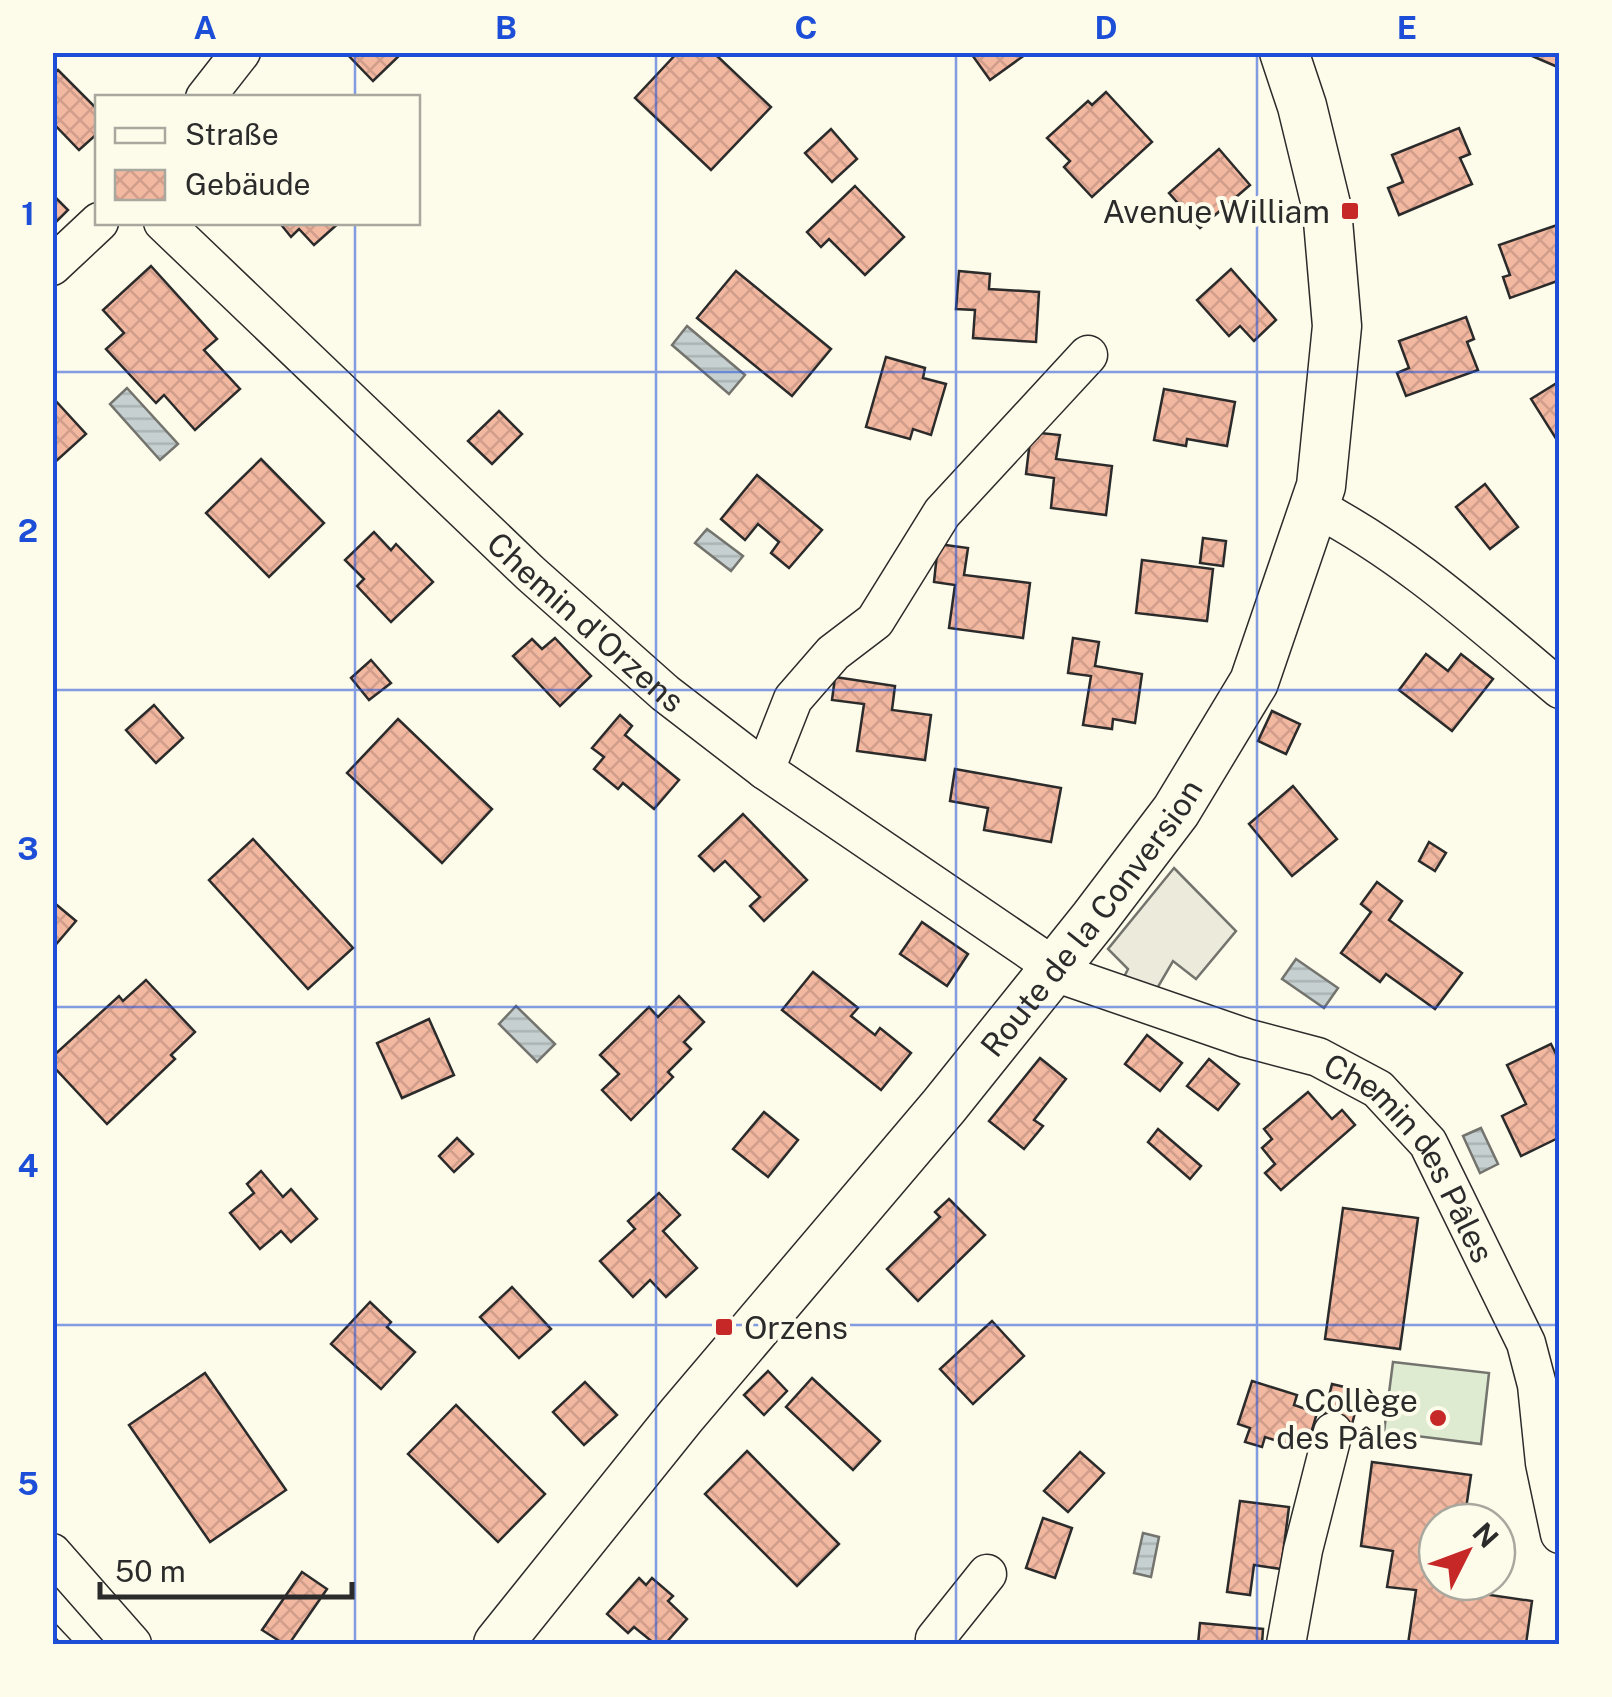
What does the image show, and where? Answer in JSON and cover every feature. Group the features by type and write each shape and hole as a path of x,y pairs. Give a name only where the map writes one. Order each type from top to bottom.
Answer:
{"main road":[{"name":"Route de la Conversion","path":"498,1644 681,1416 933,1119 1054,969 1176,811 1254,682 1321,486 1337,326 1326,209 1302,106 1284,52"}],"street":[{"path":"207,95 241,52"},
{"path":"52,266 96,225"},
{"name":"Chemin d'Orzens","path":"167,225 530,572 665,693 765,770 1054,969"},
{"path":"765,770 793,699 833,653 875,621 942,514 1088,355"},
{"path":"1315,507 1362,531 1428,579 1560,689"},
{"name":"Chemin des Pâles","path":"1054,969 1128,1000 1318,1058 1378,1089 1428,1143 1543,1336 1537,1385 1545,1463 1560,1534"},
{"path":"1286,1644 1303,1550 1333,1432"},
{"path":"52,1553 132,1644"},
{"path":"936,1644 935,1639 988,1574"}],"green space":[{"path":"1393,1362 1489,1373 1481,1444 1384,1432"}],"shaded area":[{"path":"687,326 745,375 729,394 672,345"},
{"path":"127,388 178,444 160,460 110,404"},
{"path":"707,529 743,556 731,571 695,543"},
{"path":"1174,868 1236,931 1196,979 1173,961 1155,992 1123,979 1128,969 1108,949"},
{"path":"1296,959 1338,988 1324,1008 1282,979"},
{"path":"516,1006 555,1044 537,1062 499,1024"},
{"path":"1481,1128 1498,1164 1480,1173 1463,1136"},
{"path":"1143,1533 1159,1537 1151,1577 1134,1573"}],"building":[{"path":"345,52 403,52 373,81"},
{"path":"678,52 713,52 771,107 711,170 635,98"},
{"path":"970,52 1029,52 990,80"},
{"path":"1533,52 1560,52 1560,68 1532,56"},
{"path":"58,70 95,107 95,136 79,150 52,122 52,75"},
{"path":"1106,92 1152,142 1092,197 1064,167 1070,161 1047,138 1088,101 1092,105"},
{"path":"1459,128 1470,154 1460,158 1472,184 1399,215 1388,188 1403,182 1392,155"},
{"path":"831,129 857,159 832,182 805,153"},
{"path":"1219,149 1250,185 1200,228 1169,193"},
{"path":"855,186 904,237 865,275 829,239 821,247 807,232"},
{"path":"52,194 68,210 54,224 52,223"},
{"path":"1560,224 1560,280 1510,298 1503,277 1510,275 1499,245"},
{"path":"281,225 337,225 314,245 299,229 291,237"},
{"path":"151,266 217,339 204,350 240,389 195,430 164,395 156,403 106,349 124,333 103,310"},
{"path":"1231,269 1276,320 1254,341 1240,326 1229,336 1197,300"},
{"path":"736,271 831,349 792,396 697,318"},
{"path":"959,271 990,274 989,289 1039,292 1036,342 973,338 975,310 956,309"},
{"path":"1466,317 1474,339 1467,342 1478,370 1406,396 1397,373 1409,368 1399,341"},
{"path":"886,357 925,368 923,378 946,384 931,435 913,429 910,439 866,427"},
{"path":"1560,381 1560,445 1531,399"},
{"path":"1164,389 1235,402 1227,446 1187,439 1186,446 1154,440"},
{"path":"54,399 86,434 54,463 52,462"},
{"path":"499,411 522,434 492,464 468,441"},
{"path":"1031,432 1060,435 1056,459 1112,466 1106,515 1051,508 1054,478 1026,474"},
{"path":"261,459 324,523 269,577 206,513"},
{"path":"757,475 822,530 789,568 771,553 779,542 758,524 745,540 721,519"},
{"path":"1485,484 1518,527 1490,549 1456,507"},
{"path":"374,532 391,550 396,544 433,582 391,622 357,586 364,579 345,560"},
{"path":"1203,538 1226,541 1223,566 1200,563"},
{"path":"938,544 968,548 964,575 1030,583 1023,638 949,628 955,585 934,582"},
{"path":"1142,560 1213,569 1207,621 1136,613"},
{"path":"555,638 591,676 560,706 513,656 532,639 542,649"},
{"path":"1073,638 1099,642 1095,666 1142,674 1135,723 1113,719 1112,729 1083,725 1091,676 1068,673"},
{"path":"1426,654 1448,671 1461,654 1493,679 1452,731 1399,690"},
{"path":"371,660 391,683 369,700 351,678"},
{"path":"835,677 895,686 892,710 931,715 925,760 857,751 864,704 832,700"},
{"path":"154,705 183,738 156,763 126,730"},
{"path":"1272,711 1300,724 1286,754 1258,741"},
{"path":"620,715 632,726 625,735 679,780 654,809 623,783 618,789 594,769 604,757 592,748"},
{"path":"398,719 492,809 442,863 347,773"},
{"path":"955,769 1061,788 1051,842 984,830 988,808 950,801"},
{"path":"1293,786 1337,839 1292,876 1249,824"},
{"path":"743,814 807,880 764,921 750,906 760,897 725,861 714,871 699,856"},
{"path":"253,839 353,948 308,989 209,880"},
{"path":"1429,842 1446,853 1435,871 1419,861"},
{"path":"1377,882 1402,901 1389,920 1462,973 1435,1009 1386,974 1380,982 1341,953 1371,912 1361,904"},
{"path":"52,901 76,921 52,949"},
{"path":"922,922 968,954 947,986 900,954"},
{"path":"813,972 858,1008 851,1016 875,1035 880,1028 911,1053 881,1090 782,1010"},
{"path":"146,980 195,1032 171,1055 175,1059 107,1124 52,1065 52,1057 119,996 123,1001"},
{"path":"679,996 704,1022 684,1042 691,1049 668,1072 673,1077 631,1120 602,1090 619,1074 600,1055 649,1007 658,1017"},
{"path":"429,1019 454,1075 402,1098 377,1043"},
{"path":"1147,1035 1182,1063 1160,1091 1125,1064"},
{"path":"1551,1044 1560,1062 1560,1137 1521,1156 1502,1116 1526,1104 1507,1065"},
{"path":"1040,1058 1066,1079 1034,1120 1043,1126 1024,1149 989,1121"},
{"path":"1209,1059 1239,1084 1218,1110 1187,1086"},
{"path":"1308,1092 1332,1119 1342,1110 1355,1125 1281,1190 1265,1173 1275,1164 1262,1148 1272,1139 1264,1129"},
{"path":"764,1112 798,1140 768,1177 733,1149"},
{"path":"1158,1129 1201,1166 1190,1179 1148,1142"},
{"path":"457,1138 473,1154 454,1172 439,1156"},
{"path":"261,1171 283,1197 291,1189 317,1219 291,1242 281,1231 260,1249 230,1213 254,1193 247,1184"},
{"path":"659,1193 680,1215 663,1231 697,1268 666,1297 650,1280 633,1297 600,1261 635,1229 628,1221"},
{"path":"949,1199 985,1235 918,1301 887,1269 940,1217 935,1212"},
{"path":"1343,1208 1418,1218 1400,1349 1325,1339"},
{"path":"512,1287 551,1329 519,1358 480,1317"},
{"path":"370,1302 391,1322 387,1327 415,1352 381,1389 331,1344"},
{"path":"992,1321 1024,1356 973,1404 940,1369"},
{"path":"768,1371 787,1391 764,1415 744,1395"},
{"path":"205,1373 286,1490 210,1542 129,1425"},
{"path":"812,1378 880,1441 853,1470 786,1407"},
{"path":"1252,1381 1297,1395 1294,1405 1317,1413 1306,1450 1265,1437 1262,1447 1245,1442 1250,1428 1238,1424"},
{"path":"585,1382 617,1415 584,1445 553,1412"},
{"path":"1332,1384 1361,1391 1352,1424 1324,1416"},
{"path":"456,1405 545,1494 498,1542 408,1454"},
{"path":"747,1451 839,1544 797,1586 705,1494"},
{"path":"1080,1452 1104,1473 1068,1512 1044,1491"},
{"path":"1372,1462 1471,1475 1467,1502 1417,1502 1417,1602 1532,1601 1526,1644 1408,1644 1416,1590 1387,1587 1393,1551 1361,1546"},
{"path":"1240,1501 1289,1507 1281,1569 1254,1565 1250,1595 1227,1592"},
{"path":"1043,1518 1072,1528 1055,1578 1026,1568"},
{"path":"302,1572 327,1589 289,1644 284,1644 262,1630"},
{"path":"639,1578 646,1585 652,1578 673,1596 668,1601 687,1619 665,1644 655,1644 634,1627 628,1633 607,1614"},
{"path":"1200,1623 1263,1629 1262,1644 1198,1644"}],"railway":[{"path":"52,1627 68,1644"}],"place":[{"name":"Avenue William","path":"1350,211"},
{"name":"Orzens","path":"724,1327"},
{"name":"Collège des Pâles","path":"1438,1418"}]}
